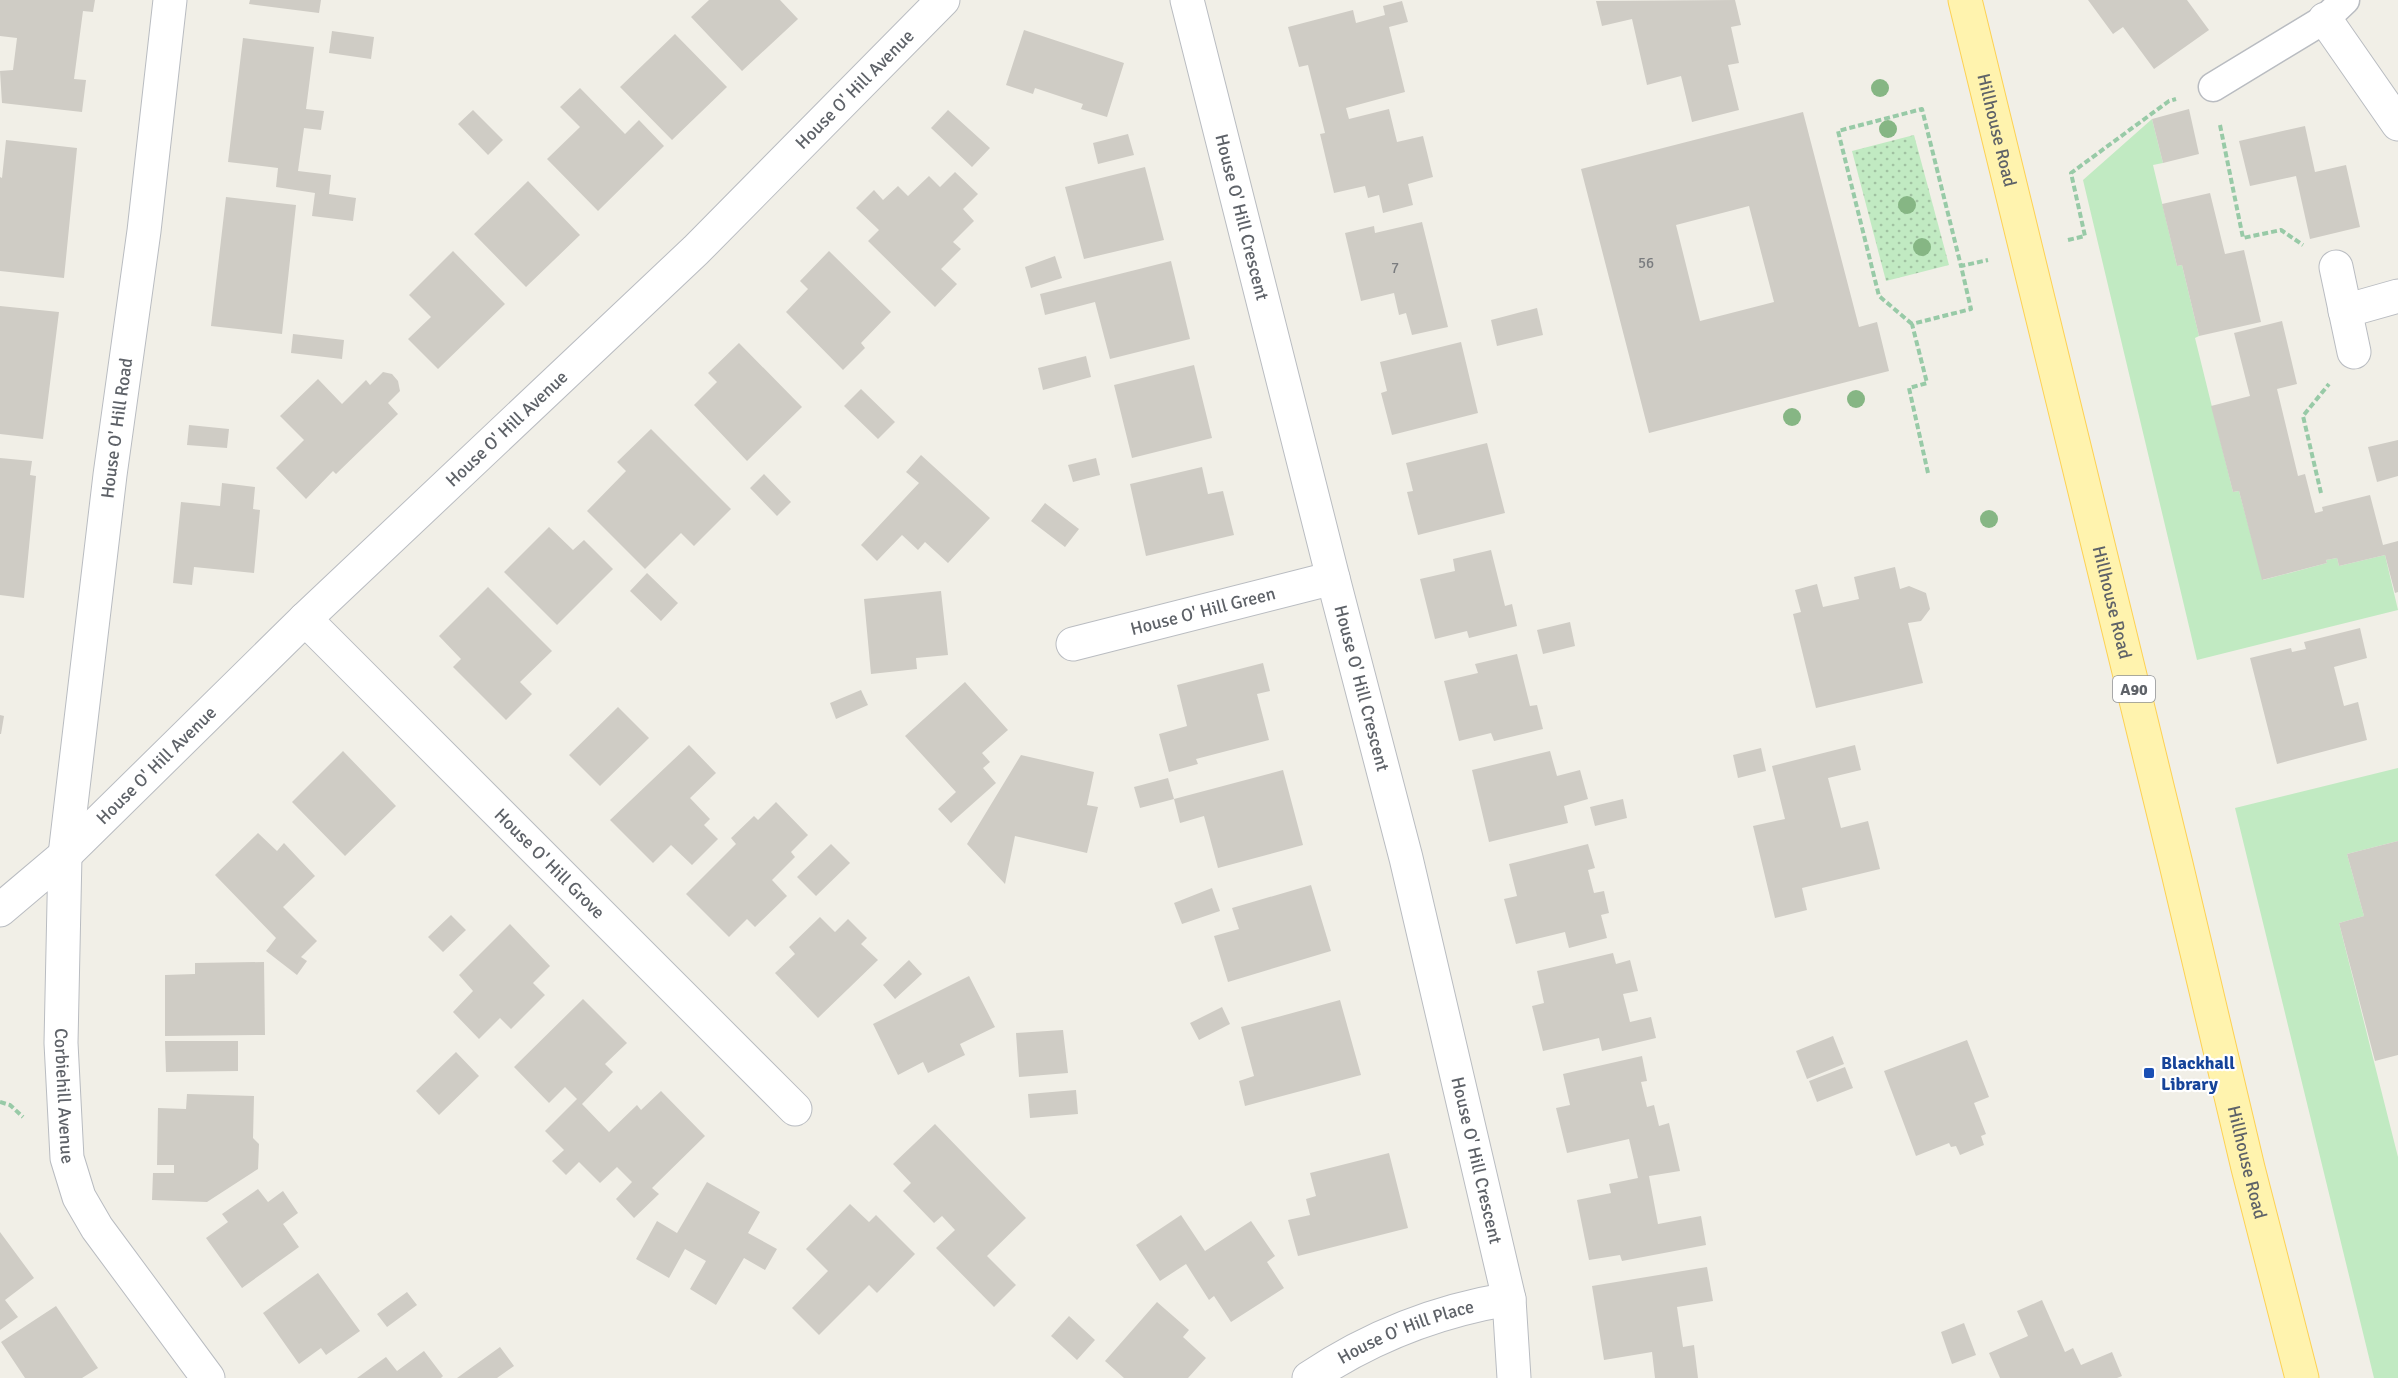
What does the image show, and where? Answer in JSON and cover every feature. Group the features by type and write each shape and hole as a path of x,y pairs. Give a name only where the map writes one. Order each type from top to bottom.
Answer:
{"main road":[{"name":"Hillhouse Road","path":"1965,0 2248,1168 2302,1378"}],"street":[{"name":"House O' Hill Road","path":"65,855 110,475 144,231 170,0"},
{"name":"House O' Hill Avenue","path":"65,855 305,619 696,250 943,0"},
{"name":"House O' Hill Crescent","path":"1187,0 1406,858 1509,1299 1514,1378"},
{"path":"2335,10 2398,124"},
{"path":"2336,267 2354,352"},
{"path":"2345,311 2398,296"},
{"name":"House O' Hill Green","path":"1073,644 1333,578"},
{"name":"House O' Hill Grove","path":"305,619 795,1109"},
{"path":"0,910 65,855"},
{"name":"Corbiehill Avenue","path":"65,855 61,1043 67,1158 79,1197 97,1227 208,1378"},
{"name":"House O' Hill Place","path":"1309,1378 1339,1359 1402,1328 1455,1310 1509,1299"}],"lane":[{"path":"2213,87 2335,10"}],"path":[{"path":"2213,87 2243,238 2281,230 2336,267"},
{"path":"1912,324 1879,296 1838,131 1922,109 1961,266"},
{"path":"2321,493 2303,416 2354,352"}],"green space":[{"path":"2152,119 2163,163 2153,165 2177,266 2182,265 2199,336 2195,338 2233,492 2239,491 2263,580 2327,563 2326,560 2337,558 2339,566 2385,555 2398,610 2197,660 2083,180"},
{"path":"1914,135 1949,265 1886,281 1852,151"},
{"path":"2398,768 2398,841 2347,854 2364,916 2339,923 2398,1157 2398,1378 2374,1378 2235,808"}],"building":[{"path":"0,0 95,0 93,12 83,11 74,79 86,80 82,112 2,103 0,71 13,70 17,38 0,36"},
{"path":"250,0 321,0 319,13 249,4"},
{"path":"709,0 780,0 798,19 742,71 691,17"},
{"path":"1735,0 1741,25 1731,27 1739,63 1728,65 1739,110 1692,122 1681,76 1647,85 1632,19 1602,26 1596,1"},
{"path":"2088,0 2187,0 2209,30 2154,69 2123,27 2113,34"},
{"path":"1402,1 1408,22 1389,27 1405,92 1346,108 1349,119 1389,109 1397,142 1423,136 1433,177 1408,184 1413,205 1383,213 1379,195 1368,198 1365,186 1334,193 1320,134 1325,133 1308,65 1299,67 1288,27 1353,10 1356,23 1385,15 1383,6"},
{"path":"1024,30 1124,63 1107,117 1081,109 1083,104 1035,88 1033,94 1006,85"},
{"path":"332,31 374,37 371,59 329,53"},
{"path":"675,34 727,87 672,140 620,87"},
{"path":"243,38 314,47 306,109 324,111 321,130 304,128 298,171 331,175 329,194 356,198 353,221 312,216 315,193 276,187 278,168 228,162"},
{"path":"580,88 625,134 639,120 664,146 598,211 547,159 580,127 560,107"},
{"path":"2189,109 2199,154 2163,163 2152,119"},
{"path":"473,110 503,140 488,155 458,124"},
{"path":"948,110 990,148 972,167 931,128"},
{"path":"1803,112 1859,327 1877,322 1889,371 1649,433 1581,169","holes":["1749,206 1774,302 1700,321 1676,225"]},
{"path":"2305,126 2315,172 2346,165 2360,227 2310,239 2296,176 2250,186 2239,141"},
{"path":"1128,134 1134,155 1098,164 1093,143"},
{"path":"6,140 77,148 64,278 0,271 0,177 2,178"},
{"path":"1145,167 1164,240 1084,259 1065,187"},
{"path":"955,172 978,194 963,209 974,221 953,242 961,249 941,269 957,284 935,307 868,241 879,230 856,208 874,190 883,200 898,186 908,196 929,176 940,187"},
{"path":"528,181 580,235 526,287 474,234"},
{"path":"2210,193 2225,254 2244,250 2261,322 2199,336 2182,265 2177,266 2162,204"},
{"path":"226,197 296,205 282,334 211,326"},
{"path":"1422,222 1448,327 1412,335 1406,313 1399,315 1394,293 1361,301 1345,233 1374,226 1375,233"},
{"path":"453,251 505,304 438,369 408,339 431,317 409,295"},
{"path":"829,251 891,312 861,343 865,348 843,370 786,312 808,289 800,281"},
{"path":"1055,256 1062,278 1031,288 1025,267"},
{"path":"1171,261 1190,339 1110,359 1095,302 1045,315 1040,294"},
{"path":"0,306 59,312 43,439 0,434"},
{"path":"1537,308 1543,335 1497,346 1491,320"},
{"path":"2282,321 2297,384 2277,389 2298,476 2305,474 2315,513 2323,511 2322,507 2370,495 2383,545 2398,541 2398,592 2395,593 2385,555 2339,566 2337,558 2326,560 2327,563 2262,580 2239,491 2233,492 2211,406 2250,396 2234,333"},
{"path":"293,334 344,340 342,359 291,353"},
{"path":"1461,342 1478,413 1392,435 1381,393 1387,391 1380,362"},
{"path":"739,343 802,407 747,461 694,405 717,382 708,373"},
{"path":"1086,356 1091,377 1043,390 1038,368"},
{"path":"1194,365 1212,438 1132,458 1114,385"},
{"path":"383,372 392,374 398,381 400,391 388,403 398,414 336,474 333,471 306,499 276,468 304,440 280,416 318,379 342,404 366,380 370,385"},
{"path":"861,389 895,422 878,439 844,406"},
{"path":"189,425 229,429 227,448 187,445"},
{"path":"651,429 731,509 694,546 681,533 645,569 587,511 626,471 617,462"},
{"path":"2398,440 2398,476 2377,482 2368,447"},
{"path":"1487,443 1505,513 1418,535 1407,492 1413,491 1406,463"},
{"path":"921,455 990,518 948,563 925,542 918,550 902,535 877,561 861,545 919,483 906,472"},
{"path":"0,458 32,461 30,475 36,476 24,598 0,595"},
{"path":"1096,458 1100,475 1073,482 1068,465"},
{"path":"1202,467 1208,494 1223,491 1234,535 1146,556 1130,484"},
{"path":"764,474 791,502 777,516 750,488"},
{"path":"222,483 255,487 253,509 260,510 254,573 194,567 192,585 173,583 181,502 220,506"},
{"path":"1045,503 1079,529 1065,547 1031,521"},
{"path":"549,527 573,550 584,540 613,569 557,625 504,572"},
{"path":"1491,550 1505,606 1512,604 1517,626 1469,638 1467,631 1435,639 1420,579 1455,571 1453,559"},
{"path":"1895,567 1900,589 1909,586 1926,593 1930,609 1921,621 1908,623 1923,683 1816,708 1793,614 1801,612 1795,590 1817,584 1823,607 1859,599 1854,577"},
{"path":"647,573 678,603 661,621 630,591"},
{"path":"488,587 552,651 520,682 532,694 506,720 453,667 461,659 439,636"},
{"path":"941,591 948,655 916,658 917,669 871,674 864,599"},
{"path":"1570,622 1575,646 1543,654 1537,630"},
{"path":"2360,628 2367,658 2334,667 2344,706 2358,702 2367,740 2277,764 2250,658 2291,648 2292,652 2306,649 2304,642"},
{"path":"1517,654 1530,706 1537,705 1543,729 1494,741 1491,733 1459,741 1444,681 1478,673 1475,664"},
{"path":"1263,663 1270,691 1257,694 1269,740 1196,759 1198,764 1169,772 1159,734 1187,726 1177,685"},
{"path":"965,682 1008,730 982,753 990,762 983,768 996,783 951,823 938,809 956,792 905,736"},
{"path":"861,690 868,705 836,719 830,703"},
{"path":"618,707 649,738 600,786 569,755"},
{"path":"0,715 4,716 1,734 0,734"},
{"path":"689,745 716,773 690,798 710,819 704,825 718,839 692,865 671,845 653,863 610,820"},
{"path":"1855,745 1861,770 1828,778 1841,828 1868,821 1880,869 1802,888 1807,910 1775,918 1753,826 1785,819 1772,766"},
{"path":"1761,748 1766,771 1738,778 1733,755"},
{"path":"343,751 396,806 345,856 292,802"},
{"path":"1550,751 1557,776 1580,770 1588,799 1564,806 1568,823 1489,842 1472,770"},
{"path":"1021,755 1094,772 1087,805 1098,807 1087,853 1015,836 1005,884 967,844"},
{"path":"1283,770 1303,845 1218,868 1204,816 1180,823 1174,799"},
{"path":"1168,778 1174,799 1140,808 1134,787"},
{"path":"1623,799 1627,818 1595,826 1590,807"},
{"path":"776,802 808,835 791,852 795,857 772,880 787,896 755,927 747,919 729,937 686,894 736,844 731,838 754,816 758,820"},
{"path":"258,833 277,851 284,843 315,876 283,907 317,941 301,957 307,961 297,975 266,951 276,938 215,875"},
{"path":"2398,841 2398,1055 2375,1061 2339,923 2364,916 2347,854"},
{"path":"831,844 850,863 816,896 797,877"},
{"path":"1588,844 1595,868 1588,870 1594,893 1604,891 1609,913 1601,915 1607,938 1569,948 1565,932 1516,944 1504,899 1517,896 1509,864"},
{"path":"1311,885 1331,951 1228,982 1214,936 1239,929 1232,908"},
{"path":"1212,888 1220,911 1182,924 1174,903"},
{"path":"451,915 466,930 443,952 428,937"},
{"path":"820,917 835,932 848,919 867,938 861,944 878,960 818,1018 775,973 795,954 789,947"},
{"path":"510,924 550,966 533,983 545,995 511,1029 500,1018 479,1039 453,1012 473,991 459,975"},
{"path":"1613,953 1616,964 1630,960 1638,991 1623,994 1630,1022 1651,1017 1656,1038 1602,1051 1599,1038 1543,1051 1532,1006 1544,1003 1537,971"},
{"path":"909,960 922,974 895,999 883,985"},
{"path":"264,962 265,1035 165,1036 165,975 195,974 195,963"},
{"path":"969,976 995,1027 960,1044 965,1055 928,1073 923,1062 898,1075 873,1024"},
{"path":"583,999 627,1043 605,1064 613,1072 582,1104 609,1132 637,1105 641,1110 661,1091 705,1136 652,1188 659,1194 634,1218 616,1199 632,1182 617,1167 600,1183 579,1162 566,1175 552,1161 564,1150 545,1131 577,1099 565,1087 549,1103 514,1067"},
{"path":"1340,1000 1361,1075 1245,1106 1239,1081 1254,1076 1241,1027"},
{"path":"1222,1007 1230,1024 1199,1040 1190,1023"},
{"path":"1063,1030 1068,1073 1019,1077 1016,1033"},
{"path":"1833,1036 1844,1064 1807,1079 1796,1051"},
{"path":"1967,1040 1989,1097 1974,1103 1986,1134 1981,1136 1984,1145 1960,1155 1956,1146 1951,1147 1949,1143 1916,1156 1884,1071"},
{"path":"165,1041 238,1041 238,1071 166,1072"},
{"path":"456,1052 479,1076 439,1115 416,1091"},
{"path":"1642,1056 1647,1081 1641,1082 1647,1107 1654,1105 1659,1126 1669,1123 1680,1171 1649,1176 1658,1224 1701,1216 1706,1245 1622,1261 1620,1255 1589,1260 1577,1200 1611,1193 1609,1184 1638,1178 1629,1139 1567,1153 1556,1108 1570,1105 1563,1074"},
{"path":"1845,1067 1853,1088 1817,1102 1809,1081"},
{"path":"1076,1090 1078,1114 1030,1118 1028,1094"},
{"path":"187,1094 254,1096 253,1138 259,1144 258,1169 207,1202 152,1200 153,1173 174,1173 174,1165 157,1165 158,1108 186,1109"},
{"path":"935,1124 1026,1218 987,1256 1016,1285 994,1307 936,1248 955,1230 942,1216 934,1223 903,1191 911,1183 893,1164"},
{"path":"1389,1153 1408,1228 1298,1256 1288,1220 1310,1215 1306,1199 1316,1196 1310,1173"},
{"path":"707,1182 760,1212 748,1233 777,1249 765,1270 744,1258 716,1305 690,1289 706,1261 685,1249 669,1278 636,1259 657,1221 677,1233"},
{"path":"258,1189 268,1202 283,1191 298,1213 283,1224 299,1247 242,1288 206,1238 228,1222 222,1214"},
{"path":"850,1204 869,1222 876,1215 915,1254 877,1293 869,1285 819,1335 792,1308 828,1271 806,1249"},
{"path":"1181,1215 1205,1251 1251,1221 1275,1256 1267,1262 1284,1288 1231,1322 1214,1296 1209,1300 1186,1264 1160,1281 1136,1245"},
{"path":"0,1232 34,1278 5,1300 18,1317 0,1330"},
{"path":"1707,1267 1713,1301 1677,1307 1683,1347 1694,1345 1698,1378 1655,1378 1652,1352 1604,1360 1592,1286"},
{"path":"318,1273 360,1331 326,1355 321,1348 299,1364 263,1313"},
{"path":"407,1292 417,1305 387,1327 377,1314"},
{"path":"2042,1300 2065,1352 2073,1348 2081,1365 2112,1352 2122,1376 2117,1378 2000,1378 1989,1353 2028,1336 2017,1311"},
{"path":"1157,1302 1189,1330 1183,1337 1206,1358 1188,1378 1124,1378 1105,1361"},
{"path":"56,1306 98,1368 82,1378 25,1378 1,1342"},
{"path":"1069,1316 1095,1340 1077,1360 1051,1336"},
{"path":"1964,1323 1976,1355 1952,1364 1941,1332"},
{"path":"500,1347 514,1366 497,1378 457,1378"},
{"path":"424,1351 443,1376 441,1378 357,1378 386,1357 397,1371"}],"place":[{"name":"Blackhall Library","path":"2149,1073"}]}
